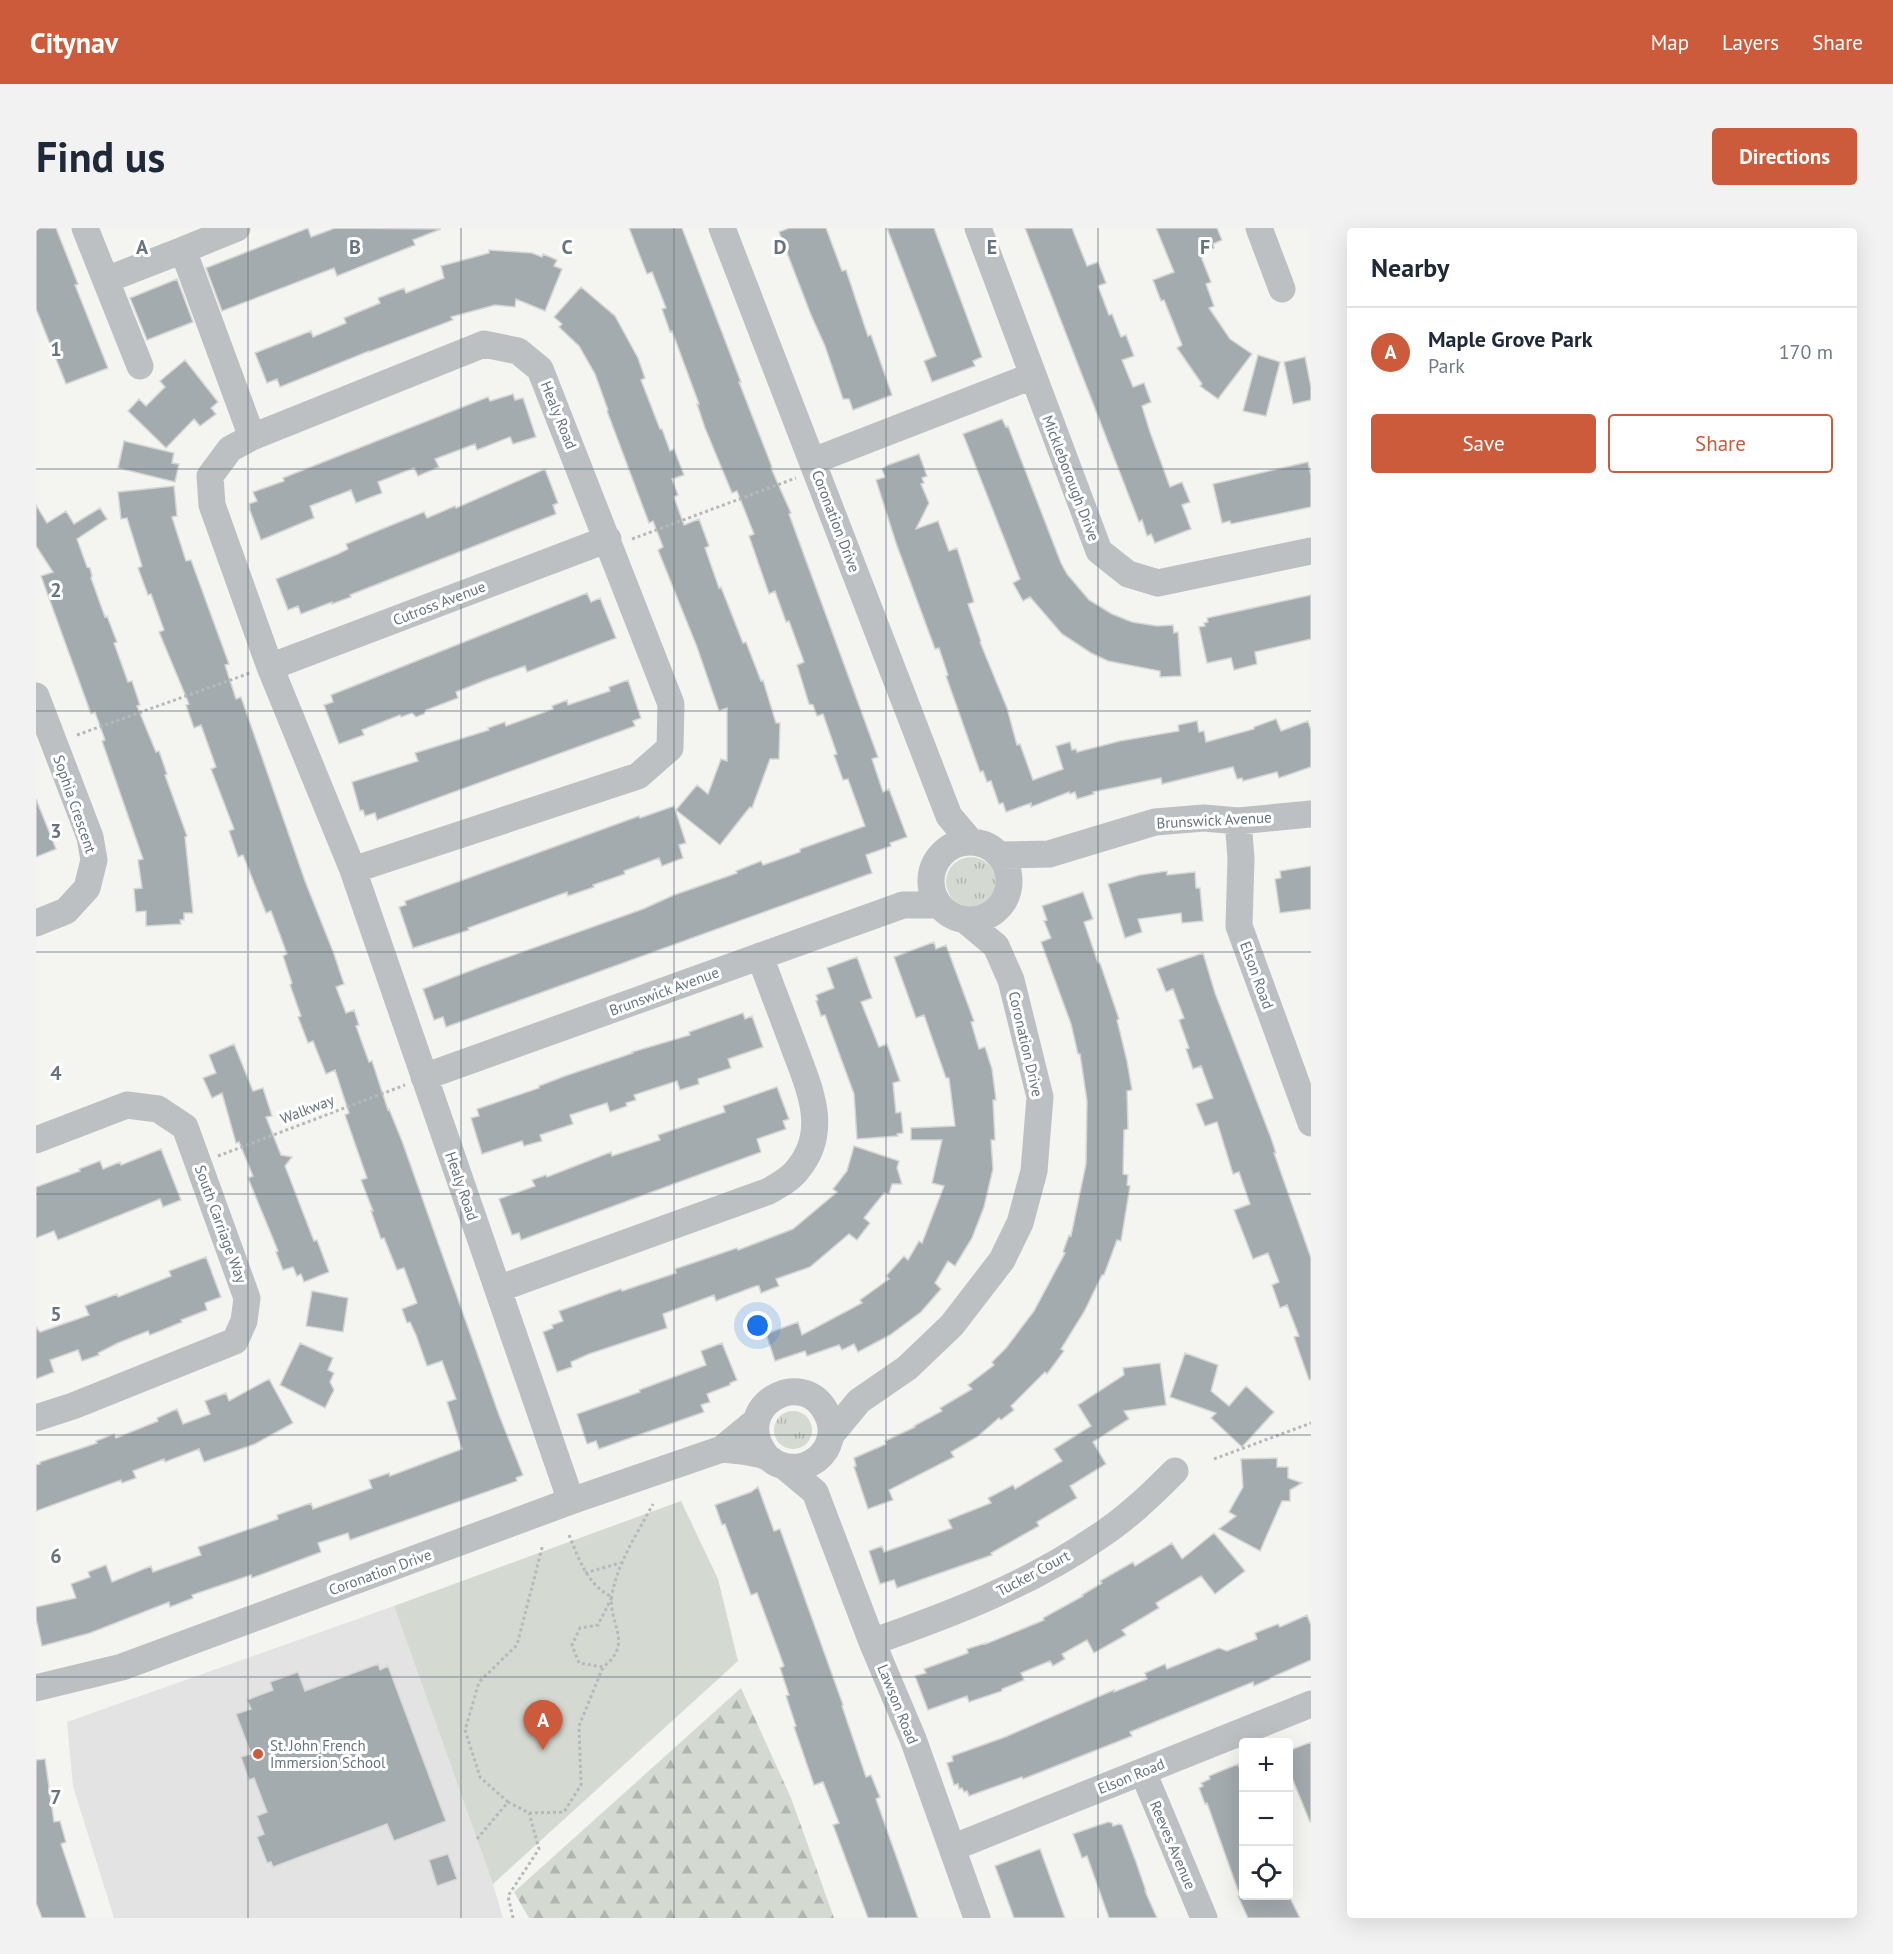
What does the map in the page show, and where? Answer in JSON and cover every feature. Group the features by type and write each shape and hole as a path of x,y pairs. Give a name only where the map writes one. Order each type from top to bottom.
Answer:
{"street":[{"path":"85,228 140,366"},
{"path":"106,280 237,228"},
{"name":"Coronation Drive","path":"722,228 807,468 949,816 971,842"},
{"name":"Mickleborough Drive","path":"978,228 1099,551 1128,574 1158,583 1311,551"},
{"path":"1259,228 1282,289"},
{"path":"183,250 252,436"},
{"name":"Healy Road","path":"353,870 638,776 670,748 671,704 620,539 540,369 518,351 484,344 252,436 230,449 210,476 212,505 262,670 353,870 571,1501"},
{"path":"807,468 1032,376"},
{"name":"Cutross Avenue","path":"262,670 620,539"},
{"name":"Sophia Crescent","path":"36,696 90,837 94,860 87,888 66,911 36,923"},
{"name":"Brunswick Avenue","path":"1000,855 1050,854 1155,822 1204,818 1238,821 1311,813"},
{"path":"949,816 943,852 932,868 930,878 931,888 939,905 955,917 964,920 985,917 1005,895"},
{"name":"Elson Road","path":"1238,821 1241,858 1239,926 1311,1123"},
{"path":"943,852 960,843 971,842 982,844 1000,855 1009,875 996,946"},
{"name":"Brunswick Avenue","path":"1005,895 1050,854"},
{"name":"Brunswick Avenue","path":"903,905 930,878"},
{"name":"Brunswick Avenue","path":"424,1077 903,905 939,905"},
{"name":"Coronation Drive","path":"827,1444 859,1401 907,1368 952,1325 1002,1260 1020,1223 1034,1171 1040,1097 1011,980 996,946 964,920"},
{"path":"498,1289 769,1191 798,1170 807,1155 814,1133 816,1111 760,956"},
{"name":"South Carriage Way","path":"36,1140 127,1105 159,1109 185,1127 247,1298 244,1321 235,1341 73,1406 36,1418"},
{"path":"827,1444 816,1461 806,1465 776,1462 756,1440 756,1421 765,1404 782,1394 800,1392 818,1401 859,1401"},
{"path":"815,1492 827,1444 828,1416 818,1401"},
{"name":"Coronation Drive","path":"36,1688 122,1667 571,1501 722,1449 756,1421"},
{"name":"Coronation Drive","path":"722,1449 776,1462"},
{"name":"Lawson Road","path":"776,1462 815,1492 872,1642 913,1739 977,1918"},
{"name":"Tucker Court","path":"872,1642 1015,1586 1095,1540 1140,1506 1175,1472"},
{"name":"Elson Road","path":"952,1848 1311,1704"},
{"name":"Reeves Avenue","path":"1143,1772 1204,1918"}],"path":[{"path":"620,539 807,468"},
{"path":"77,735 262,670"},
{"name":"Walkway","path":"199,1163 424,1077"},
{"path":"1214,1459 1311,1423"},
{"path":"603,1667 579,1663 572,1645 580,1628 598,1624 612,1597 620,1563 654,1504"},
{"path":"569,1535 585,1573 601,1592 612,1597"},
{"path":"543,1544 518,1645 479,1682 465,1730 480,1777 508,1802 529,1813 564,1812 581,1785 579,1726 603,1667 614,1659 619,1645 612,1597"},
{"path":"585,1573 620,1563"},
{"path":"477,1839 508,1802"},
{"path":"513,1918 508,1896 539,1849 529,1813"}],"shaded area":[{"name":"St. John French Immersion School","path":"394,1606 503,1918 114,1918 73,1786 67,1722"}],"green space":[{"path":"971,857 989,864 996,882 989,900 971,907 953,900 946,882 953,864"},
{"path":"793,1411 806,1417 812,1430 806,1443 793,1449 780,1443 774,1430 780,1417"},
{"path":"681,1501 718,1579 738,1661 493,1884 394,1606"},
{"path":"741,1688 791,1798 834,1918 529,1918 514,1892"}],"building":[{"path":"36,228 56,228 78,284 75,285 108,368 66,384 36,309"},
{"path":"308,228 311,237 335,228 441,229 413,240 415,245 337,276 334,268 222,311 206,268"},
{"path":"629,228 682,228 771,468 791,513 789,514 878,757 872,759 883,792 889,789 907,837 890,843 891,846 866,855 872,873 446,1027 443,1017 434,1020 423,989 643,909 674,895 737,873 736,871 761,861 763,865 865,826 848,779 843,780 823,714 817,716 813,705 809,704 797,665 804,662 789,621 786,622 775,591 769,594 749,536 754,534 737,491 732,493 705,428 697,404 699,404 662,309 666,308 652,272 647,274"},
{"path":"789,228 826,228 842,271 846,270 868,336 871,335 892,395 853,410 849,399 843,399 825,346 779,232"},
{"path":"887,228 934,228 982,357 973,361 975,366 932,382 924,361 936,356"},
{"path":"1025,228 1072,228 1087,266 1098,262 1106,283 1098,286 1109,315 1112,314 1121,337 1126,335 1134,356 1122,360 1133,387 1144,383 1151,402 1142,406 1150,432 1170,487 1182,482 1190,502 1182,505 1191,529 1155,543 1151,534 1147,536 1142,520 1139,522"},
{"path":"1156,228 1217,228 1222,240 1213,244 1214,248 1200,254 1211,282 1206,284 1214,306 1209,308 1230,339 1252,354 1218,399 1200,386 1202,384 1177,348 1182,345 1164,300 1161,301 1153,280 1174,272"},
{"path":"489,250 532,253 542,257 543,254 557,260 554,266 562,269 545,311 516,299 515,307 495,305 451,317 453,320 280,387 277,379 267,383 255,353 311,331 313,337 346,323 344,318 380,303 378,298 404,288 406,293 444,278 441,266 489,253"},
{"path":"177,279 193,322 147,340 130,298"},
{"path":"581,287 615,316 638,358 645,378 641,380 660,429 662,429 670,451 674,449 684,475 672,479 678,495 674,497 684,525 699,519 709,546 705,548 719,588 721,587 743,643 746,642 761,681 763,680 776,723 780,723 779,759 770,759 752,808 750,807 720,845 676,810 697,785 708,794 721,759 727,761 727,708 719,711 697,647 658,550 663,547 653,521 649,523 595,374 579,346 559,327 562,324 554,317"},
{"path":"1258,355 1280,362 1266,416 1243,411"},
{"path":"1305,357 1311,400 1293,404 1284,362"},
{"path":"185,360 218,402 211,408 216,414 200,426 194,419 166,448 128,411 139,399 146,406 165,387 160,381"},
{"path":"513,394 515,400 523,398 536,437 513,444 510,437 477,450 475,444 435,459 439,467 418,476 414,468 378,482 382,493 356,503 351,490 310,506 314,518 261,540 249,508 249,504 257,501 253,492 488,397 490,401"},
{"path":"1002,419 1006,427 1008,426 1067,574 1089,600 1112,614 1132,622 1157,626 1173,625 1174,633 1178,632 1181,676 1160,677 1160,671 1108,661 1091,653 1062,634 1030,597 1023,601 1013,583 1020,579 963,434"},
{"path":"124,441 174,453 172,463 179,464 175,482 118,468"},
{"path":"919,454 927,476 922,478 924,483 921,484 929,503 916,529 938,521 949,551 957,548 974,602 968,604 980,642 1007,708 1017,745 1020,744 1033,780 1063,769 1056,746 1070,742 1072,750 1076,749 1077,752 1120,741 1179,731 1178,725 1197,721 1199,732 1204,731 1206,742 1254,729 1254,727 1276,719 1281,731 1308,721 1311,730 1311,767 1279,778 1277,772 1243,781 1242,778 1237,779 1233,767 1162,784 1161,778 1122,786 1093,792 1094,794 1077,799 1075,792 1070,794 1069,792 1031,807 1031,803 1006,812 1003,803 999,804 991,781 987,782 983,771 980,772 946,676 948,675 939,648 935,649 896,543 876,480 885,477 882,469 888,465"},
{"path":"1308,462 1311,476 1311,507 1231,524 1230,521 1222,523 1213,484"},
{"path":"545,469 558,503 553,505 556,514 332,604 332,602 301,614 298,606 288,610 276,579 338,554 348,549 346,544 377,531 424,512 427,518 455,506 456,508"},
{"path":"174,486 177,516 172,517 186,561 191,560 229,664 225,665 236,699 241,697 305,881 334,954 344,984 336,987 346,1013 354,1010 359,1025 356,1026 369,1062 372,1061 388,1110 402,1141 499,1415 523,1475 516,1478 517,1481 350,1540 348,1533 318,1543 321,1552 252,1578 251,1575 192,1595 193,1598 170,1607 169,1602 90,1633 42,1646 36,1619 36,1607 76,1598 71,1584 90,1577 88,1572 106,1565 112,1582 151,1566 153,1572 201,1555 198,1547 278,1519 277,1515 311,1503 313,1509 372,1488 369,1480 389,1473 390,1476 462,1449 447,1402 456,1399 442,1361 427,1366 410,1322 407,1323 402,1309 417,1303 404,1268 397,1270 384,1238 381,1239 371,1211 373,1211 361,1180 367,1178 345,1115 349,1113 335,1070 326,1074 313,1041 308,1043 298,1017 301,1016 283,956 287,954 271,911 266,913 243,855 238,857 229,831 234,829 211,769 216,767 201,725 194,728 186,705 189,704 159,632 164,630 151,594 148,595 138,568 142,566 127,518 121,519 118,492"},
{"path":"36,505 47,523 66,511 74,524 100,508 107,519 77,539 87,567 90,568 91,578 105,617 107,616 117,642 114,643 128,682 132,681 140,705 137,706 156,752 159,751 167,774 165,775 187,836 185,837 193,913 184,913 184,920 180,920 181,924 146,926 146,911 136,912 134,889 142,888 138,860 143,859 102,741 105,740 95,712 91,714 41,576 53,572 36,546"},
{"path":"587,593 591,602 600,598 616,638 527,672 525,666 486,680 456,692 458,698 426,710 424,714 416,717 412,713 401,717 400,715 362,730 364,735 339,744 324,705 333,702 331,695"},
{"path":"1311,595 1311,639 1255,652 1257,664 1234,670 1231,658 1207,663 1199,627 1205,626 1204,623 1208,622 1207,618"},
{"path":"628,680 641,718 633,721 635,726 377,820 375,813 365,816 363,810 360,811 352,782 418,761 415,753 489,730 488,728 505,722 506,726 553,709 552,706 567,700 568,705 610,691 609,687"},
{"path":"36,799 56,849 36,857"},
{"path":"674,806 686,843 679,845 683,858 662,866 659,858 624,871 625,874 593,885 594,887 568,896 567,892 468,928 469,930 413,948 399,907 406,905 405,901 639,816 640,818"},
{"path":"1311,866 1311,909 1280,913 1275,879 1281,878 1280,871"},
{"path":"1167,871 1167,875 1195,872 1196,888 1200,888 1203,921 1182,923 1181,913 1138,919 1142,932 1125,938 1108,884 1140,875"},
{"path":"1083,892 1093,919 1084,922 1119,1019 1117,1020 1132,1090 1127,1091 1128,1129 1124,1130 1123,1174 1128,1175 1127,1185 1130,1186 1121,1241 1117,1240 1104,1275 1061,1349 1064,1351 1047,1374 1045,1372 1011,1406 1014,1410 1001,1420 999,1418 977,1437 951,1452 954,1457 889,1490 893,1500 868,1509 854,1467 856,1466 854,1458 886,1444 885,1441 942,1411 940,1408 972,1389 968,1385 994,1365 992,1362 1006,1348 1034,1311 1065,1253 1063,1252 1069,1235 1071,1236 1086,1164 1087,1101 1080,1054 1078,1054 1071,1024 1041,942 1051,938 1044,921 1047,920 1042,906"},
{"path":"934,942 936,949 946,945 974,1021 971,1022 979,1049 985,1047 992,1069 996,1100 993,1100 995,1140 991,1140 993,1169 984,1207 972,1238 955,1266 948,1261 935,1283 941,1289 921,1312 890,1335 858,1352 854,1344 842,1350 839,1345 807,1356 805,1351 775,1361 766,1334 798,1322 802,1335 862,1303 860,1300 889,1279 886,1276 904,1256 908,1260 919,1241 922,1243 944,1186 932,1183 942,1140 911,1140 911,1128 955,1126 949,1078 946,1078 924,1015 916,1018 894,957"},
{"path":"1203,953 1215,993 1271,1138 1276,1153 1274,1153 1311,1258 1311,1379 1309,1380 1294,1337 1299,1336 1287,1305 1280,1308 1272,1285 1279,1282 1268,1253 1253,1259 1234,1210 1250,1204 1239,1172 1233,1174 1217,1122 1205,1126 1196,1104 1213,1098 1201,1066 1193,1069 1186,1049 1189,1048 1179,1020 1184,1018 1173,989 1166,992 1157,969"},
{"path":"857,957 872,998 861,1002 879,1047 887,1044 900,1081 893,1083 896,1113 901,1112 903,1133 897,1134 898,1136 857,1139 854,1094 825,1015 821,1016 816,1001 818,1000 816,995 834,988 827,968"},
{"path":"743,1013 745,1019 752,1016 763,1047 728,1059 731,1068 698,1079 699,1084 680,1090 677,1081 634,1095 636,1100 610,1112 607,1103 570,1115 573,1124 540,1135 542,1141 524,1146 522,1141 482,1154 471,1118 479,1116 477,1109 632,1052 690,1035 689,1032"},
{"path":"234,1044 253,1091 263,1088 272,1116 266,1117 281,1155 292,1157 285,1166 314,1241 317,1240 329,1272 304,1282 301,1274 297,1276 293,1267 283,1270 276,1252 278,1251 248,1178 253,1176 239,1142 236,1143 222,1093 212,1098 203,1078 216,1073 209,1055"},
{"path":"777,1087 789,1119 783,1121 786,1129 757,1139 761,1152 521,1240 519,1233 512,1235 499,1199 535,1186 532,1180 546,1175 547,1177 611,1152 612,1156 660,1140 658,1135 725,1112 723,1106"},
{"path":"854,1146 899,1161 897,1168 902,1184 892,1184 889,1194 884,1193 864,1218 870,1223 857,1240 849,1234 810,1267 776,1279 779,1286 761,1293 759,1286 756,1286 716,1301 714,1295 663,1314 667,1328 589,1354 571,1362 572,1367 557,1372 543,1332 563,1321 559,1311 676,1273 675,1269 737,1248 738,1250 793,1229 837,1192 833,1189 847,1171"},
{"path":"161,1149 181,1200 163,1207 160,1199 58,1240 54,1231 36,1238 36,1187 100,1161 103,1169 120,1162 121,1165"},
{"path":"206,1257 221,1297 205,1303 207,1310 150,1335 148,1331 118,1343 98,1353 99,1355 82,1361 78,1350 50,1360 54,1372 36,1379 36,1327 40,1332 89,1315 85,1306 117,1294 118,1297 171,1276 169,1271"},
{"path":"312,1291 348,1298 343,1332 306,1326"},
{"path":"300,1343 333,1358 328,1370 334,1373 330,1382 334,1390 325,1408 280,1385"},
{"path":"722,1343 737,1380 707,1394 710,1402 701,1405 704,1412 599,1449 596,1441 587,1444 577,1414 640,1392 639,1390 706,1365 701,1351"},
{"path":"1185,1353 1218,1365 1211,1391 1229,1406 1246,1386 1274,1412 1242,1447 1211,1418 1216,1413 1170,1397"},
{"path":"1160,1363 1166,1405 1124,1411 1129,1419 1093,1442 1106,1464 1070,1486 1077,1498 1037,1522 1039,1526 991,1553 992,1555 897,1588 894,1580 880,1584 869,1551 882,1546 884,1552 952,1528 948,1520 991,1503 988,1498 1013,1485 1015,1489 1062,1461 1054,1449 1091,1426 1078,1405 1124,1375 1123,1368"},
{"path":"269,1379 293,1423 255,1444 204,1462 199,1449 165,1462 164,1459 133,1471 136,1478 122,1483 121,1480 36,1511 36,1465 40,1462 97,1443 96,1441 114,1434 116,1438 158,1421 157,1418 177,1409 183,1424 210,1414 205,1401 226,1393 229,1401"},
{"path":"1277,1458 1277,1467 1288,1467 1288,1478 1302,1483 1290,1490 1290,1501 1282,1501 1260,1551 1219,1529 1236,1516 1229,1512 1243,1487 1241,1459"},
{"path":"758,1487 774,1531 780,1529 843,1705 866,1777 871,1775 880,1797 876,1799 918,1918 868,1918 833,1825 839,1823 823,1782 814,1785 786,1696 789,1695 780,1668 784,1666 757,1593 751,1595 725,1524 722,1525 715,1505 751,1492"},
{"path":"1214,1533 1245,1571 1215,1594 1201,1576 1156,1603 1159,1608 1122,1630 1126,1635 1094,1653 1087,1640 1062,1654 1065,1659 1053,1666 1050,1661 1021,1673 1024,1680 1002,1691 969,1702 967,1696 928,1710 915,1676 926,1673 924,1669 968,1653 967,1649 986,1644 1044,1620 1043,1618 1102,1583 1100,1581 1133,1562 1135,1566 1172,1543 1182,1559"},
{"path":"1307,1615 1311,1625 1311,1660 1254,1686 1253,1682 1130,1732 1132,1736 1023,1779 1022,1777 969,1796 967,1791 959,1789 958,1784 954,1785 947,1763 953,1761 952,1756 1005,1737 1114,1690 1114,1692 1147,1679 1145,1673 1165,1664 1167,1669 1219,1648 1227,1651 1257,1639 1255,1633 1278,1624 1280,1627"},
{"path":"378,1664 380,1670 388,1666 446,1821 394,1841 387,1824 273,1867 271,1862 267,1863 257,1837 264,1834 257,1816 267,1812 254,1778 249,1780 241,1757 251,1754 236,1714 251,1709 247,1700 273,1690 270,1682 298,1672 305,1691"},
{"path":"1311,1742 1311,1822 1293,1780 1293,1749"},
{"path":"45,1759 54,1822 60,1821 66,1842 61,1844 86,1918 42,1918 36,1903 36,1760"},
{"path":"1238,1764 1239,1766 1239,1893 1207,1803 1205,1804 1199,1788 1203,1786 1201,1783 1210,1779 1209,1776"},
{"path":"1108,1822 1113,1826 1122,1825 1157,1918 1109,1918 1087,1856 1082,1858 1073,1834"},
{"path":"1040,1849 1065,1918 1014,1918 995,1866"},
{"path":"448,1854 457,1879 437,1886 429,1860"},
{"path":"1240,1900 1291,1900 1300,1918 1248,1918"}],"place":[{"name":"Maple Grove Park","path":"543,1750"},
{"name":"St. John French Immersion School","path":"258,1754"}]}
